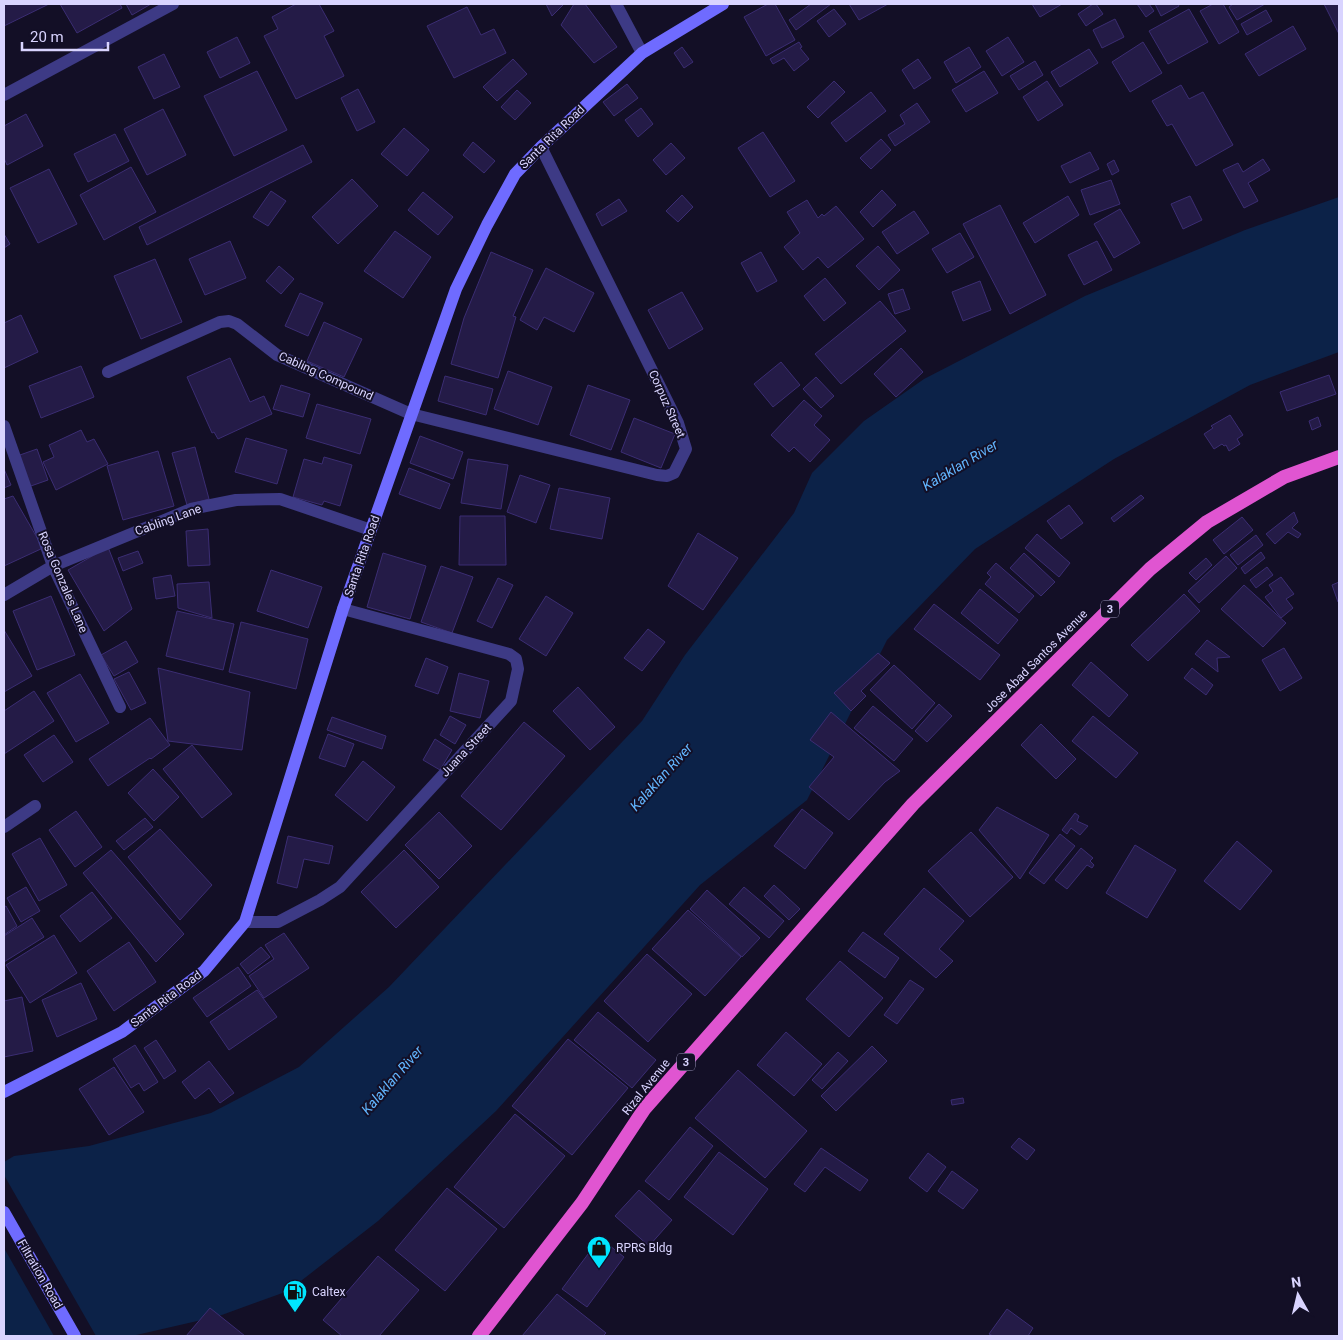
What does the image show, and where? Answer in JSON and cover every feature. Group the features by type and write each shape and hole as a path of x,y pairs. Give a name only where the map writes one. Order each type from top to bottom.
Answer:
{"highway":[{"name":"Jose Abad Santos Avenue","path":"913,804 1150,569 1208,522 1284,477 1339,457"},
{"name":"Rizal Avenue","path":"479,1336 582,1204 645,1108 913,804"}],"main road":[{"name":"Santa Rita Road","path":"4,1092 122,1032 204,971 245,922 343,609 456,289 486,225 515,174 540,147 642,53 723,4"},
{"name":"Filtration Road","path":"4,1212 76,1336"}],"street":[{"path":"4,95 173,4"},
{"path":"616,4 642,53"},
{"name":"Corpuz Street","path":"411,414 657,475 667,476 674,473 686,450 678,423 540,147"},
{"name":"Cabling Compound","path":"108,372 220,322 229,321 237,324 277,355 411,414"},
{"name":"Rosa Gonzales Lane","path":"4,426 54,566 120,707"},
{"name":"Cabling Lane","path":"4,595 54,566 191,509 236,500 280,499 371,530"},
{"name":"Juana Street","path":"245,922 278,922 340,887 511,701 518,669 516,659 508,654 343,609"},
{"path":"4,827 35,806"}],"water":[{"name":"Kalaklan River","path":"1339,197 1339,352 1250,385 1114,459 975,549 887,640 807,800 700,885 496,1111 378,1221 288,1291 219,1316 132,1336 4,1336 4,1162 14,1156 89,1146 211,1113 299,1067 389,987 642,721 685,655 794,513 812,473 864,421 924,379 1085,296 1245,230"}],"pier":[{"path":"4,1175 96,1336 54,1336 4,1248"}],"building":[{"path":"4,4 49,4 4,26"},
{"path":"60,4 120,4 122,8 77,33"},
{"path":"126,4 151,4 132,15"},
{"path":"296,4 319,4 334,31 324,36 344,76 296,99 264,36 278,29 272,17"},
{"path":"546,4 564,4 552,16"},
{"path":"574,4 585,4 617,47 594,63 561,25"},
{"path":"768,4 775,4 795,40 766,56 744,17"},
{"path":"811,4 831,4 796,30 789,20"},
{"path":"849,4 888,4 859,20"},
{"path":"1032,4 1062,4 1040,17"},
{"path":"1096,4 1103,14 1086,26 1078,14"},
{"path":"1137,4 1149,4 1154,11 1146,17"},
{"path":"1155,4 1178,4 1179,6 1161,16"},
{"path":"1213,4 1223,4 1239,32 1219,44 1200,11"},
{"path":"1233,4 1265,4 1237,20 1229,7"},
{"path":"1324,4 1339,4 1339,34"},
{"path":"467,7 481,35 494,29 506,53 454,78 427,26"},
{"path":"834,9 846,24 829,37 817,21"},
{"path":"1189,9 1208,42 1168,64 1149,31"},
{"path":"1266,10 1272,21 1247,35 1241,24"},
{"path":"1115,19 1124,37 1102,48 1093,30"},
{"path":"1293,26 1306,49 1259,76 1245,54"},
{"path":"237,37 250,63 220,78 207,52"},
{"path":"1008,37 1024,62 1002,76 986,51"},
{"path":"799,42 802,47 800,48 809,59 794,71 784,58 773,64 770,59"},
{"path":"1143,42 1162,73 1130,92 1112,62"},
{"path":"682,47 693,62 684,68 674,53"},
{"path":"969,47 981,67 956,83 944,62"},
{"path":"1089,49 1098,63 1060,87 1051,72"},
{"path":"164,54 180,87 154,99 138,67"},
{"path":"513,59 527,74 497,101 483,87"},
{"path":"918,59 931,78 914,89 902,70"},
{"path":"1035,61 1043,75 1019,90 1010,76"},
{"path":"257,71 287,130 234,156 204,96"},
{"path":"984,71 998,93 966,112 952,90"},
{"path":"834,81 845,92 818,118 807,107"},
{"path":"1047,81 1063,105 1038,121 1023,97"},
{"path":"627,84 638,98 614,116 603,102"},
{"path":"1181,85 1189,99 1203,92 1233,145 1196,166 1172,124 1167,126 1152,101"},
{"path":"358,89 375,122 357,131 341,98"},
{"path":"517,90 531,103 515,120 501,107"},
{"path":"871,92 886,111 846,142 831,123"},
{"path":"917,103 930,122 895,146 888,135 905,124 900,115"},
{"path":"641,108 653,124 638,137 625,120"},
{"path":"163,109 186,155 147,175 124,129"},
{"path":"26,114 43,146 7,165 4,158 4,126"},
{"path":"404,128 429,150 407,176 381,154"},
{"path":"763,132 795,181 770,197 738,148"},
{"path":"115,134 129,161 88,182 74,154"},
{"path":"881,139 891,150 871,169 860,158"},
{"path":"473,142 495,161 484,173 463,155"},
{"path":"671,143 685,158 666,175 653,160"},
{"path":"303,145 312,162 147,245 139,227"},
{"path":"1090,152 1099,169 1070,183 1061,166"},
{"path":"1263,159 1270,170 1248,183 1258,201 1244,208 1223,170 1238,163 1243,172"},
{"path":"1114,160 1119,171 1112,175 1107,164"},
{"path":"131,167 156,212 104,240 80,195"},
{"path":"49,169 77,224 38,243 10,188"},
{"path":"352,179 378,206 338,244 312,217"},
{"path":"1111,180 1120,204 1090,215 1081,190"},
{"path":"882,190 896,205 873,227 860,212"},
{"path":"271,191 286,201 268,226 253,217"},
{"path":"423,192 453,217 438,235 408,210"},
{"path":"682,195 693,207 678,222 666,211"},
{"path":"1068,196 1079,215 1035,243 1023,223"},
{"path":"1190,196 1202,220 1183,229 1171,204"},
{"path":"619,199 627,211 602,226 596,214"},
{"path":"807,200 818,218 822,214 824,216 836,206 864,239 828,268 818,257 803,270 784,247 800,233 787,212"},
{"path":"1000,205 1046,295 1010,314 963,224"},
{"path":"1120,209 1140,243 1114,258 1094,224"},
{"path":"914,211 929,233 897,254 882,232"},
{"path":"395,231 431,257 403,298 364,271"},
{"path":"960,233 974,257 947,273 932,249"},
{"path":"4,234 10,244 4,248"},
{"path":"230,241 246,278 205,295 189,259"},
{"path":"1097,241 1112,270 1084,285 1068,255"},
{"path":"878,246 900,270 879,290 856,266"},
{"path":"491,252 533,270 513,316 516,317 498,378 451,364 464,318"},
{"path":"761,252 777,281 757,292 741,263"},
{"path":"155,259 182,322 141,339 114,276"},
{"path":"279,266 294,279 281,294 266,281"},
{"path":"546,268 594,293 574,332 544,317 537,330 520,320"},
{"path":"825,278 846,303 824,321 804,296"},
{"path":"980,281 991,310 963,321 952,292"},
{"path":"903,289 910,309 895,314 888,294"},
{"path":"682,292 703,329 669,349 648,310"},
{"path":"300,293 323,303 308,336 285,326"},
{"path":"880,301 906,331 841,384 815,354"},
{"path":"21,315 38,352 4,368 4,323"},
{"path":"324,322 362,339 344,377 307,361"},
{"path":"901,348 923,372 896,397 874,374"},
{"path":"230,358 250,402 264,396 272,414 218,439 214,432 212,433 187,377"},
{"path":"781,362 800,385 773,407 754,384"},
{"path":"81,366 94,397 41,418 29,386"},
{"path":"508,371 552,387 538,425 494,409"},
{"path":"1329,375 1336,394 1287,411 1280,392"},
{"path":"445,376 493,389 486,415 438,401"},
{"path":"816,377 834,396 821,408 803,389"},
{"path":"281,385 310,394 303,417 273,409"},
{"path":"588,385 630,400 611,450 570,435"},
{"path":"804,400 822,416 814,425 830,440 810,462 794,447 789,452 771,435"},
{"path":"317,404 371,419 360,454 306,438"},
{"path":"1230,415 1243,435 1237,439 1240,444 1229,451 1226,445 1222,444 1214,449 1204,434 1213,428 1211,426"},
{"path":"1318,417 1321,426 1312,430 1309,421"},
{"path":"634,418 675,434 661,468 621,452"},
{"path":"81,430 87,442 94,439 108,464 56,490 43,462 54,457 49,445"},
{"path":"420,436 463,452 453,479 410,463"},
{"path":"246,438 287,450 277,484 235,472"},
{"path":"195,447 209,499 187,505 172,453"},
{"path":"37,449 48,480 28,487 17,456"},
{"path":"158,451 174,506 123,520 107,466"},
{"path":"324,457 352,465 340,506 324,501 322,505 293,497 304,459 322,464"},
{"path":"468,459 508,465 501,509 461,503"},
{"path":"409,468 450,484 440,509 399,494"},
{"path":"4,469 11,485 4,488"},
{"path":"520,475 550,485 536,523 507,512"},
{"path":"559,488 610,498 602,539 550,529"},
{"path":"1141,495 1144,498 1114,522 1111,518"},
{"path":"13,496 43,548 4,566 4,499"},
{"path":"1069,505 1083,523 1061,539 1047,521"},
{"path":"1294,512 1298,522 1292,528 1301,534 1298,538 1288,532 1275,544 1266,534"},
{"path":"460,516 505,516 506,565 459,565"},
{"path":"1242,517 1253,530 1224,554 1213,540"},
{"path":"208,529 210,565 188,566 186,531"},
{"path":"698,533 738,558 703,610 668,586"},
{"path":"1037,534 1070,563 1059,577 1025,548"},
{"path":"1256,535 1263,545 1238,565 1230,555"},
{"path":"108,547 132,609 104,631 68,570"},
{"path":"138,551 143,563 123,571 118,558"},
{"path":"1261,552 1265,558 1245,574 1241,568"},
{"path":"383,553 426,566 410,619 367,607"},
{"path":"1024,553 1055,582 1041,596 1010,568"},
{"path":"1226,556 1237,568 1199,603 1188,591"},
{"path":"1206,558 1212,565 1196,580 1189,573"},
{"path":"996,563 1034,596 1019,613 985,584 991,577 987,573"},
{"path":"441,566 473,577 452,633 421,622"},
{"path":"1267,567 1273,575 1256,588 1250,580"},
{"path":"271,570 322,587 308,628 257,611"},
{"path":"171,575 175,596 156,599 153,578"},
{"path":"1281,577 1294,594 1286,599 1293,608 1281,618 1265,597 1273,591 1269,585"},
{"path":"498,578 513,585 492,628 477,621"},
{"path":"209,582 212,618 178,608 177,584"},
{"path":"1339,582 1339,601 1338,602 1332,585"},
{"path":"1244,585 1286,623 1263,647 1221,609"},
{"path":"980,589 1018,620 998,644 961,613"},
{"path":"1184,594 1200,611 1148,661 1131,645"},
{"path":"51,596 75,655 37,670 13,611"},
{"path":"546,596 573,613 546,656 519,639"},
{"path":"934,604 1000,655 980,680 914,629"},
{"path":"177,611 234,624 223,670 166,656"},
{"path":"241,622 308,639 296,689 229,672"},
{"path":"648,629 665,642 642,671 624,658"},
{"path":"4,630 32,676 4,692"},
{"path":"1207,640 1230,657 1217,658 1218,672 1195,654"},
{"path":"126,641 138,662 114,676 101,655"},
{"path":"1284,648 1302,678 1280,691 1262,660"},
{"path":"878,653 890,663 861,691 866,696 851,711 834,693"},
{"path":"426,658 448,667 438,694 415,686"},
{"path":"1091,662 1128,695 1109,717 1072,685"},
{"path":"894,665 935,703 912,729 870,690"},
{"path":"158,668 250,692 242,750 168,741"},
{"path":"1192,668 1213,685 1206,695 1184,678"},
{"path":"129,672 146,703 131,710 114,679"},
{"path":"459,673 489,681 480,718 450,711"},
{"path":"80,674 109,723 76,742 47,693"},
{"path":"578,687 615,727 590,750 553,711"},
{"path":"34,691 54,721 4,754 4,711"},
{"path":"939,704 952,716 927,742 915,731"},
{"path":"873,706 913,739 894,761 854,728"},
{"path":"831,712 900,771 885,782 849,820 809,787 834,757 810,740"},
{"path":"450,716 466,725 455,744 440,735"},
{"path":"1093,716 1138,753 1116,778 1072,741"},
{"path":"332,717 386,736 382,749 327,730"},
{"path":"150,718 170,745 108,786 89,759"},
{"path":"524,722 565,756 501,830 461,796"},
{"path":"1041,724 1076,759 1056,779 1021,745"},
{"path":"328,734 354,744 345,767 319,758"},
{"path":"54,735 73,762 43,782 24,755"},
{"path":"435,739 452,750 440,770 423,760"},
{"path":"192,745 232,794 202,818 163,769"},
{"path":"363,761 395,787 367,821 335,795"},
{"path":"153,769 179,797 154,821 128,793"},
{"path":"997,807 1049,835 1020,879 979,830"},
{"path":"802,809 833,833 805,869 774,846"},
{"path":"76,811 102,847 75,867 49,830"},
{"path":"439,812 472,846 439,879 405,845"},
{"path":"1075,813 1079,816 1077,821 1088,826 1080,835 1071,828 1067,834 1062,830"},
{"path":"145,818 153,827 124,850 116,841"},
{"path":"160,829 212,885 180,920 128,857"},
{"path":"971,832 1013,877 970,917 928,871"},
{"path":"1060,834 1075,846 1044,884 1029,873"},
{"path":"288,836 333,846 329,864 304,859 297,888 277,883"},
{"path":"40,838 67,885 39,901 12,854"},
{"path":"1237,841 1272,871 1240,910 1204,881"},
{"path":"1135,845 1176,870 1147,918 1106,893"},
{"path":"1081,848 1093,858 1090,861 1094,865 1092,868 1087,865 1067,889 1055,880"},
{"path":"111,850 184,934 156,962 83,873"},
{"path":"404,850 439,887 396,928 361,892"},
{"path":"774,885 800,909 789,920 764,896"},
{"path":"26,887 40,911 21,922 7,898"},
{"path":"744,887 784,921 769,938 729,904"},
{"path":"924,888 964,921 939,949 953,961 936,978 884,934"},
{"path":"707,890 760,938 742,957 690,909"},
{"path":"92,892 112,918 80,942 60,916"},
{"path":"6,906 17,926 4,935 4,907"},
{"path":"688,910 741,957 705,996 652,949"},
{"path":"32,918 44,937 4,962 4,936"},
{"path":"863,932 899,958 885,978 848,951"},
{"path":"284,933 309,968 264,998 249,976 274,959 265,945"},
{"path":"54,935 77,973 30,1003 6,965"},
{"path":"129,942 156,982 114,1011 87,971"},
{"path":"261,947 270,957 248,974 240,964"},
{"path":"647,954 692,994 648,1042 604,1001"},
{"path":"840,961 883,998 849,1037 806,999"},
{"path":"238,967 251,986 207,1017 193,998"},
{"path":"910,980 924,989 897,1024 884,1015"},
{"path":"81,983 97,1019 57,1037 42,1000"},
{"path":"257,990 277,1017 229,1050 210,1022"},
{"path":"22,997 33,1051 4,1057 4,1001"},
{"path":"598,1012 656,1060 632,1088 574,1040"},
{"path":"786,1032 822,1064 794,1096 757,1065"},
{"path":"568,1039 628,1088 572,1155 512,1106"},
{"path":"156,1040 176,1071 164,1079 144,1048"},
{"path":"135,1045 158,1082 144,1091 139,1083 131,1088 113,1059"},
{"path":"872,1046 887,1061 836,1111 821,1096"},
{"path":"838,1052 848,1061 822,1089 812,1080"},
{"path":"209,1061 234,1093 220,1103 209,1088 195,1099 182,1082"},
{"path":"114,1067 144,1112 109,1135 79,1089"},
{"path":"738,1070 807,1131 765,1178 695,1118"},
{"path":"963,1098 964,1103 952,1105 951,1100"},
{"path":"515,1114 565,1156 504,1228 454,1187"},
{"path":"690,1127 713,1146 669,1200 645,1181"},
{"path":"1019,1138 1035,1150 1027,1160 1011,1147"},
{"path":"821,1148 868,1180 860,1191 825,1167 805,1192 794,1184"},
{"path":"719,1152 768,1189 733,1235 684,1197"},
{"path":"928,1153 946,1167 927,1192 909,1178"},
{"path":"952,1171 978,1190 963,1209 938,1191"},
{"path":"447,1188 497,1229 445,1291 395,1250"},
{"path":"639,1190 672,1220 649,1246 615,1216"},
{"path":"600,1238 624,1257 587,1307 562,1289"},
{"path":"378,1256 419,1290 379,1336 342,1336 323,1320"},
{"path":"557,1294 606,1333 603,1336 522,1336"},
{"path":"210,1308 245,1336 186,1336"},
{"path":"1007,1309 1033,1328 1028,1336 993,1336 989,1334"}],"place":[{"name":"RPRS Bldg","path":"599,1269"},
{"name":"Caltex","path":"295,1313"}]}
